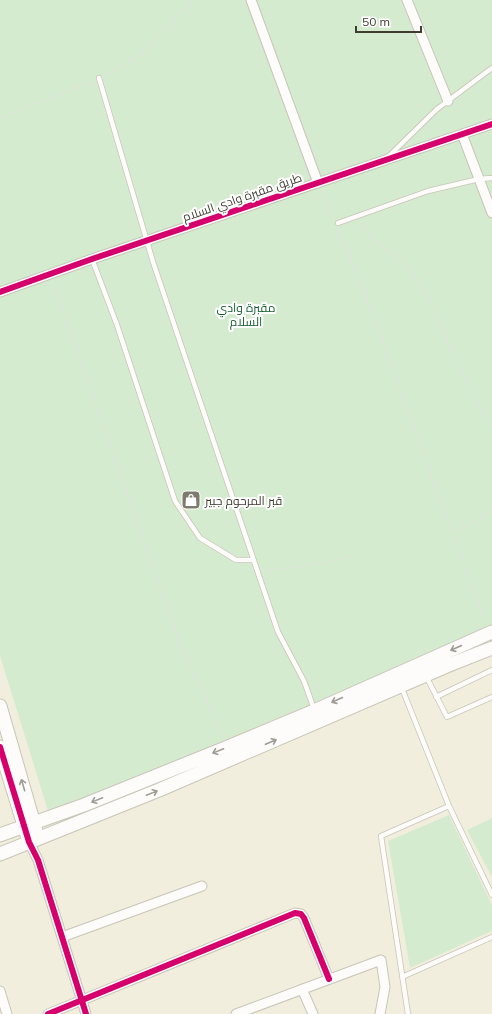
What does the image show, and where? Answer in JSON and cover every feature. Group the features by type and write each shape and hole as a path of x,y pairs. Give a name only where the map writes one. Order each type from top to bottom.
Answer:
{"main road":[{"path":"0,835 84,805 223,749 492,632"},
{"path":"0,854 167,786 425,675 492,648"},
{"path":"0,706 33,841"},
{"path":"0,747 17,803 29,825"},
{"path":"0,832 13,818 17,803"}],"street":[{"path":"251,0 318,183"},
{"path":"408,0 448,101"},
{"name":"طريق مقبرة وادي السلام","path":"0,292 147,240 492,124"},
{"path":"462,134 492,213"},
{"path":"33,841 86,1014"},
{"path":"62,937 202,886"},
{"path":"48,1014 295,913 301,914 304,918 329,979"},
{"path":"236,1014 381,960 385,986 380,1014"},
{"path":"302,989 313,1014"},
{"path":"0,991 7,1014"}],"lane":[{"path":"385,160 437,109 492,68"},
{"path":"99,78 147,240 257,571 278,632 304,682 314,710"},
{"path":"338,223 428,191 479,179 492,178"},
{"path":"92,259 117,324 175,501 200,538 236,560 254,560"},
{"path":"436,697 492,670"},
{"path":"425,675 447,717 492,696"},
{"path":"401,686 449,806 492,895"},
{"path":"408,1014 381,836 449,806"},
{"path":"402,977 492,937"}],"path":[{"path":"0,118 99,78 144,52 193,0"},
{"path":"318,183 379,331 484,618"},
{"path":"354,218 370,235 408,268 420,282 462,373 490,423 492,430"},
{"path":"50,274 182,650 204,691 219,730 223,749"},
{"path":"452,534 488,514 492,508"},
{"path":"257,571 301,567 356,556"}],"green space":[{"name":"مقبرة وادي السلام","path":"0,0 492,0 492,628 49,814 0,656"},
{"path":"449,815 492,905 492,931 410,968 388,841"},
{"path":"492,818 492,877 467,830"}],"cycle path":[{"path":"0,292 92,259 492,124"},
{"path":"0,747 29,842 38,860 86,1014"},
{"path":"48,1014 295,913 301,914 304,918 329,979"}],"place":[{"name":"قبر المرحوم جبير","path":"191,500"}]}
